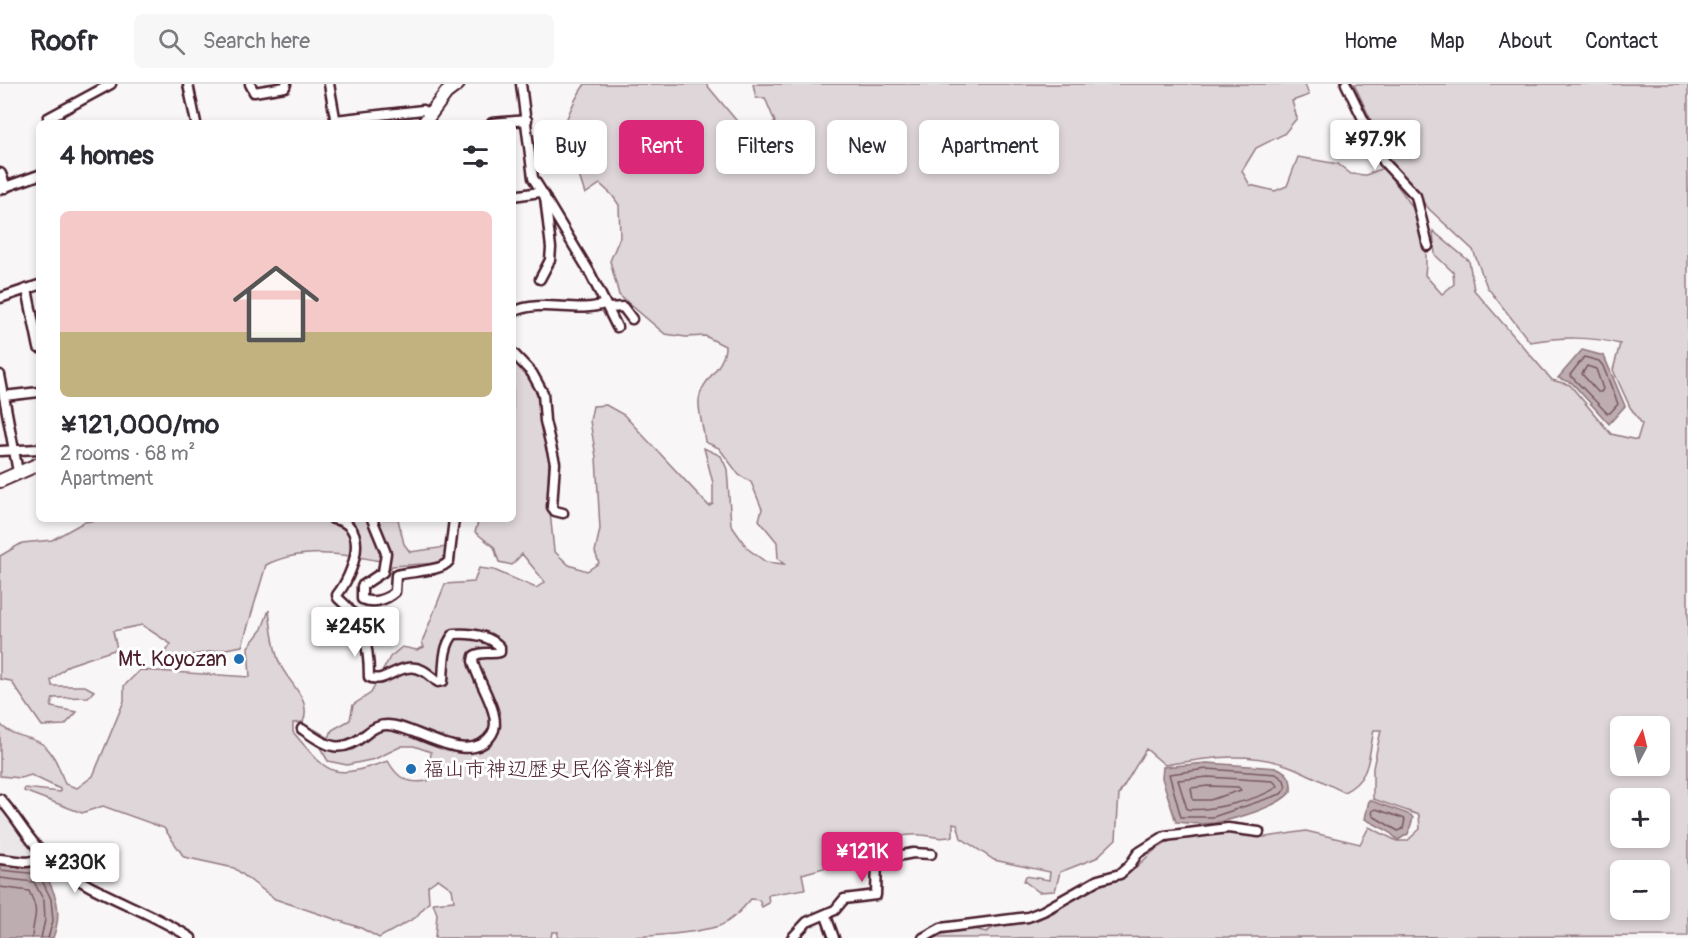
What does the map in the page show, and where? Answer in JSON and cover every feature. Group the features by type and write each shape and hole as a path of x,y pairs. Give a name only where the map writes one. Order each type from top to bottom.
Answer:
{"highway":[{"path":"427,118 446,93 458,84"},
{"path":"0,481 36,465"}],"main road":[{"path":"0,174 2,188"}],"street":[{"path":"49,120 48,118 111,84"},
{"path":"188,84 193,120"},
{"path":"250,84 254,92 285,87 286,84"},
{"path":"329,84 336,120"},
{"path":"521,84 533,177 589,271 617,327"},
{"path":"1346,84 1384,162 1416,196 1428,246"},
{"path":"350,120 423,110 427,118"},
{"path":"516,121 527,120"},
{"path":"2,188 36,176"},
{"path":"516,196 543,194"},
{"path":"540,279 550,260 543,194"},
{"path":"0,298 36,286"},
{"path":"27,289 36,324"},
{"path":"516,311 539,306 623,307 632,319"},
{"path":"516,357 532,373 543,393 545,421 554,452 555,484 552,507 555,511 563,513"},
{"path":"0,375 12,450 18,472"},
{"path":"4,396 36,392"},
{"path":"0,451 36,449"},
{"path":"302,729 327,746 333,747 353,745 373,728 384,724 397,726 448,746 466,747 480,744 493,734 494,712 473,661 474,656 480,652 500,652 501,647 496,642 479,635 454,634 451,636 447,647 443,681 438,682 422,670 408,667 381,678 369,677 369,658 360,622 337,594 351,574 356,539 350,526 345,522"},
{"path":"373,522 386,553 383,572 362,586 362,599 367,602 377,601 395,592 396,575 415,570 441,568 446,565 449,561 454,522"},
{"path":"0,799 48,859 81,882 191,938"},
{"path":"923,938 941,928 1028,916 1043,910 1098,880 1120,873 1130,865 1138,853 1165,836 1212,832 1228,828 1258,832"},
{"path":"792,938 807,922 826,916 835,910 844,899 876,895 877,860 914,853 931,854"},
{"path":"0,859 26,862 48,859"},
{"path":"826,916 834,938"}],"shaded area":[{"path":"585,84 706,84 736,120 716,120 716,174 815,174 815,120 774,120 765,98 756,98 753,84 1305,84 1309,95 1292,101 1297,118 1284,134 1256,148 1242,171 1250,185 1275,191 1287,186 1298,157 1338,164 1351,174 1366,175 1383,168 1403,193 1417,217 1425,243 1425,275 1442,294 1454,284 1453,272 1435,255 1433,231 1469,261 1474,290 1552,380 1570,385 1611,434 1637,440 1642,424 1630,407 1613,370 1620,344 1575,338 1530,342 1487,287 1473,250 1430,210 1393,167 1354,84 1688,84 1688,936 935,938 963,926 986,932 1002,923 1035,921 1057,911 1087,888 1106,879 1128,874 1155,850 1178,836 1225,833 1266,837 1306,831 1360,844 1369,827 1397,841 1407,841 1420,829 1419,815 1373,799 1373,768 1381,730 1374,730 1364,774 1353,787 1344,792 1274,761 1227,757 1165,765 1146,749 1119,794 1116,839 1096,858 1060,872 1055,891 1039,892 1024,881 1026,876 1049,880 1050,872 994,860 961,838 957,824 953,823 953,836 940,838 908,835 895,838 870,847 866,856 802,874 805,889 768,895 769,903 762,907 759,900 751,899 732,918 719,926 683,933 618,937 557,938 558,932 552,932 551,938 435,938 437,914 433,903 454,901 452,889 438,879 428,886 429,902 415,918 379,938 361,928 275,899 234,868 184,857 164,828 103,806 82,813 24,791 25,788 60,792 60,789 31,775 21,778 0,776 0,724 11,732 36,740 46,747 55,760 65,784 77,788 93,776 124,701 124,686 140,670 250,677 248,647 262,629 269,610 279,662 305,706 303,722 293,723 293,732 315,758 324,766 343,772 388,761 404,779 415,782 428,781 431,752 414,746 402,746 375,759 347,765 328,761 309,729 314,729 329,738 332,730 350,720 353,705 371,693 390,657 402,647 417,650 424,647 422,642 445,584 474,582 479,568 494,570 536,588 545,582 522,554 512,565 499,562 494,547 475,532 478,522 516,522 516,363 535,386 549,454 548,492 554,551 569,565 587,571 599,563 595,552 600,529 596,457 590,421 593,406 606,405 624,415 709,506 713,504 713,483 704,448 721,456 727,469 731,525 748,549 766,562 784,564 778,559 777,542 759,520 762,509 751,482 739,475 719,448 705,442 699,400 704,386 721,361 725,346 705,336 686,337 665,334 619,295 610,261 620,237 619,205 600,184 585,194 579,174 607,174 607,120 567,120"},
{"path":"84,522 399,522 404,544 410,552 446,547 445,557 438,563 392,566 387,574 373,583 380,561 366,558 337,554 307,554 266,565 242,646 160,661 171,644 142,625 113,631 117,649 69,665 51,680 52,686 85,686 94,691 88,697 53,698 51,707 77,712 65,725 42,726 11,681 0,679 0,556 22,543 52,540"},
{"path":"0,802 35,848 24,857 0,854"}],"water":[{"path":"1582,350 1604,356 1625,406 1609,424 1572,383 1558,378"},
{"path":"1207,763 1278,768 1289,777 1291,791 1267,807 1233,819 1209,824 1176,822 1162,778 1163,767"},
{"path":"1369,800 1411,815 1413,818 1408,834 1398,840 1388,831 1365,819"},
{"path":"0,864 42,867 51,885 58,910 53,938 0,938"}],"place":[{"name":"Mt. Koyozan","path":"239,659"},
{"name":"福山市神辺歴史民俗資料館","path":"411,769"}]}
